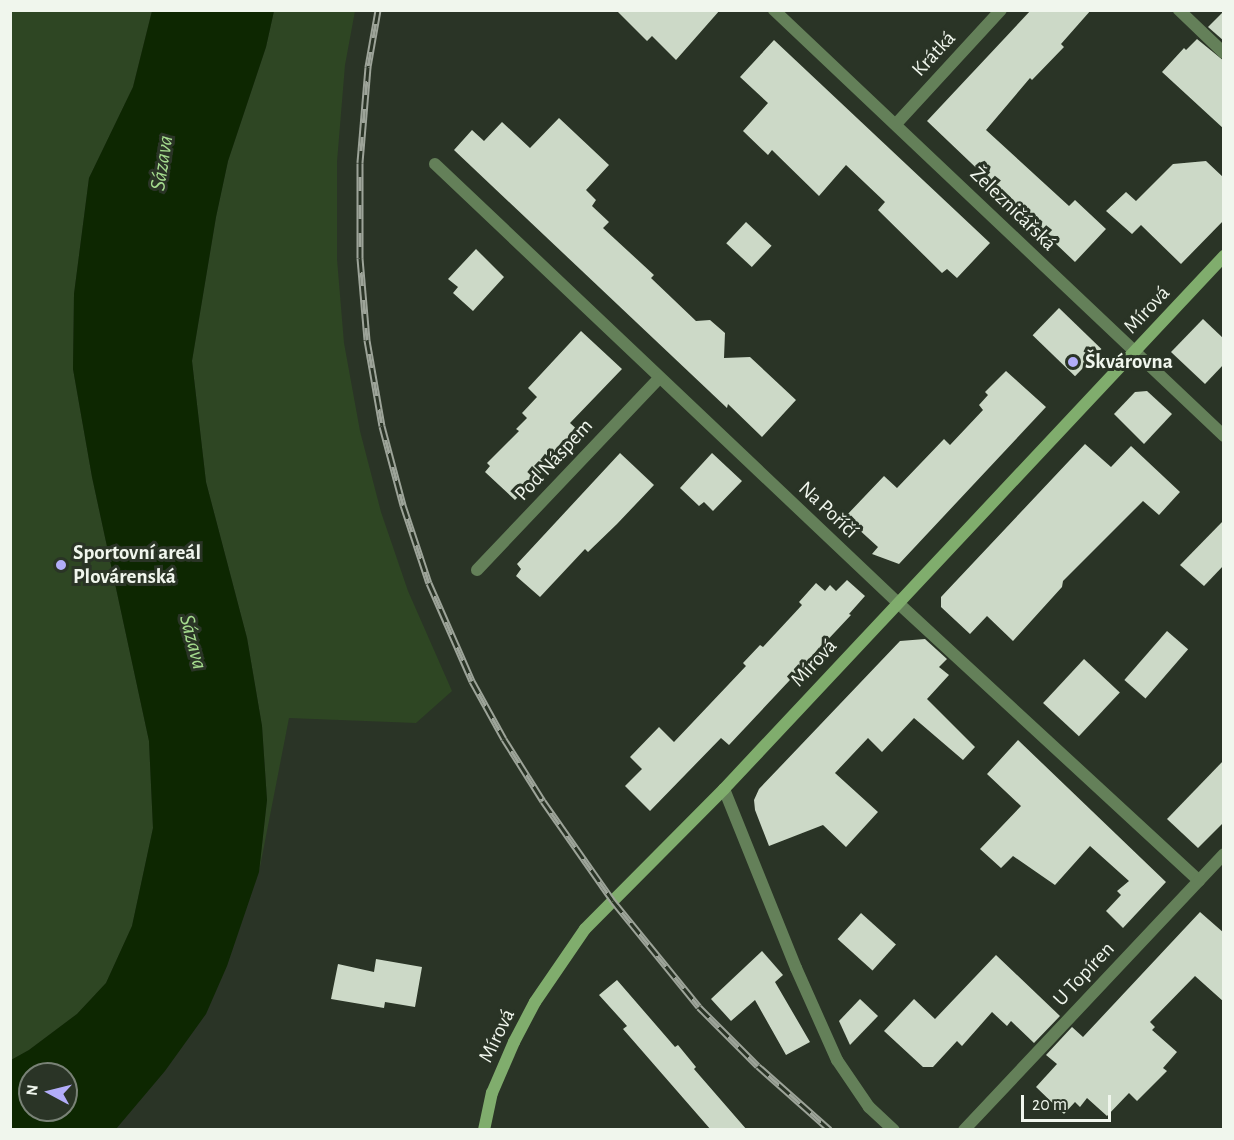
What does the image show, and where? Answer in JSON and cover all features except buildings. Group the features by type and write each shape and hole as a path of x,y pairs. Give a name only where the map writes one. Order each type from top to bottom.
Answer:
{"street":[{"name":"Železničářská","path":"774,10 1224,436"},
{"name":"Krátká","path":"896,124 1001,10"},
{"path":"1179,10 1224,53"},
{"name":"Na Poříčí","path":"435,164 897,602 1199,880"},
{"name":"Mírová","path":"484,1130 492,1093 514,1042 562,962 585,929 724,789 1224,256"},
{"name":"Pod Náspem","path":"477,570 659,378"},
{"path":"724,789 796,968 837,1060 869,1107 894,1130"},
{"name":"U Topíren","path":"968,1125 1224,854"}],"shaded area":[{"name":"Sportovní areál Plovárenská","path":"11,11 152,11 133,87 89,178 74,294 73,369 92,477 149,741 153,828 132,926 106,983 77,1014 29,1050 11,1060"},
{"path":"274,11 355,11 345,65 337,162 337,259 344,343 360,431 381,512 408,591 452,691 416,723 289,718 259,872 267,800 262,726 247,638 206,482 192,361 216,217 228,161 266,47"}],"water":[{"name":"Sázava","path":"152,11 274,11 266,47 228,161 216,217 192,361 206,482 247,638 262,726 267,800 259,872 227,966 206,1014 165,1071 116,1129 11,1129 11,1060 29,1050 77,1014 106,983 132,926 153,828 149,741 92,477 73,369 74,294 89,178 133,87"}],"railway":[{"path":"378,10 368,67 360,163 360,258 367,340 382,426 403,505 429,583 472,681 504,739 543,801 613,901 699,1007 758,1066 830,1130"}],"place":[{"name":"Škvárovna","path":"1073,362"},
{"name":"Sportovní areál Plovárenská","path":"61,565"}]}
